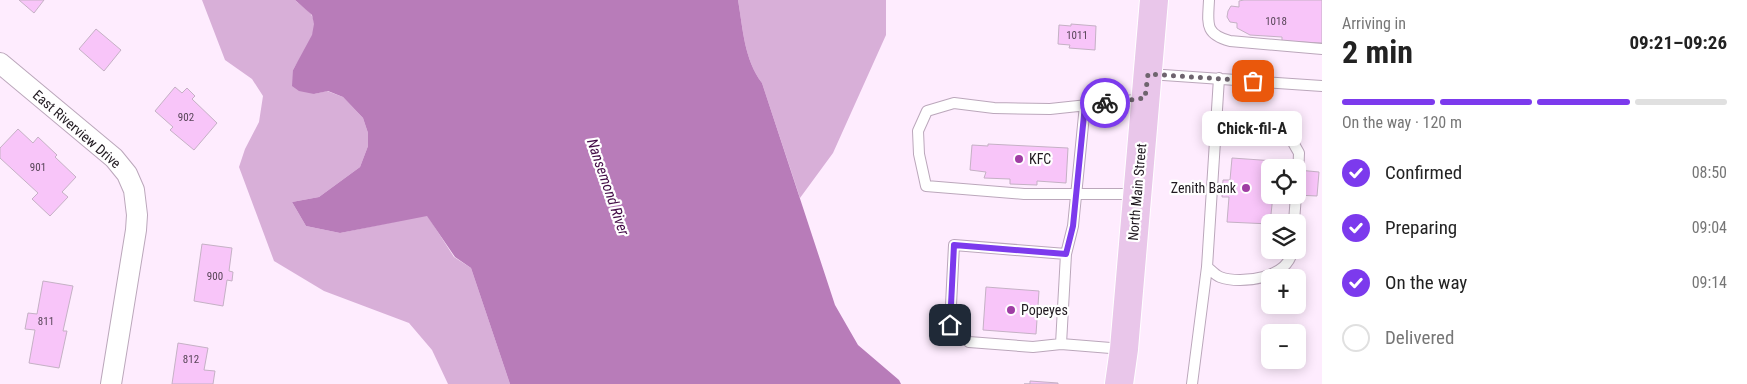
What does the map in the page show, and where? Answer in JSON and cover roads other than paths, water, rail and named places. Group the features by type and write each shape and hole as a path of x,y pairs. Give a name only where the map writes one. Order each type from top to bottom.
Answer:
{"main road":[{"name":"North Main Street","path":"1119,384 1124,349 1154,0"}],"street":[{"name":"East Riverview Drive","path":"0,63 114,158 127,174 134,190 137,215 136,230 111,384"}],"lane":[{"path":"1209,0 1208,21 1210,31 1218,38 1230,41 1322,49"},
{"path":"1192,384 1207,267 1219,78"},
{"path":"1137,194 1024,194 926,186 918,154 918,131 927,110 954,103 994,108 1050,110 1085,105 1146,86 1219,78 1322,86"},
{"path":"1061,344 1066,254 1073,226 1085,105"},
{"path":"1216,131 1290,137 1299,154 1299,159"},
{"path":"1066,254 954,245 950,325 969,342 1033,347 1061,344 1124,349"},
{"path":"1207,267 1218,276 1239,281 1259,278 1280,270 1289,259"}],"water":[{"name":"Nansemond River","path":"295,0 738,0 743,33 751,64 762,83 835,305 858,345 899,380 901,384 510,384 471,268 455,257 427,216 340,233 306,226 292,202 319,197 360,167 368,146 368,133 363,118 343,97 328,91 314,94 299,91 292,86 293,70 312,35 314,24 312,15"}],"place":[{"name":"Chick-fil-A","path":"1253,81"},
{"name":"KFC","path":"1019,159"},
{"name":"Zenith Bank","path":"1246,188"},
{"name":"Popeyes","path":"1011,310"}]}
